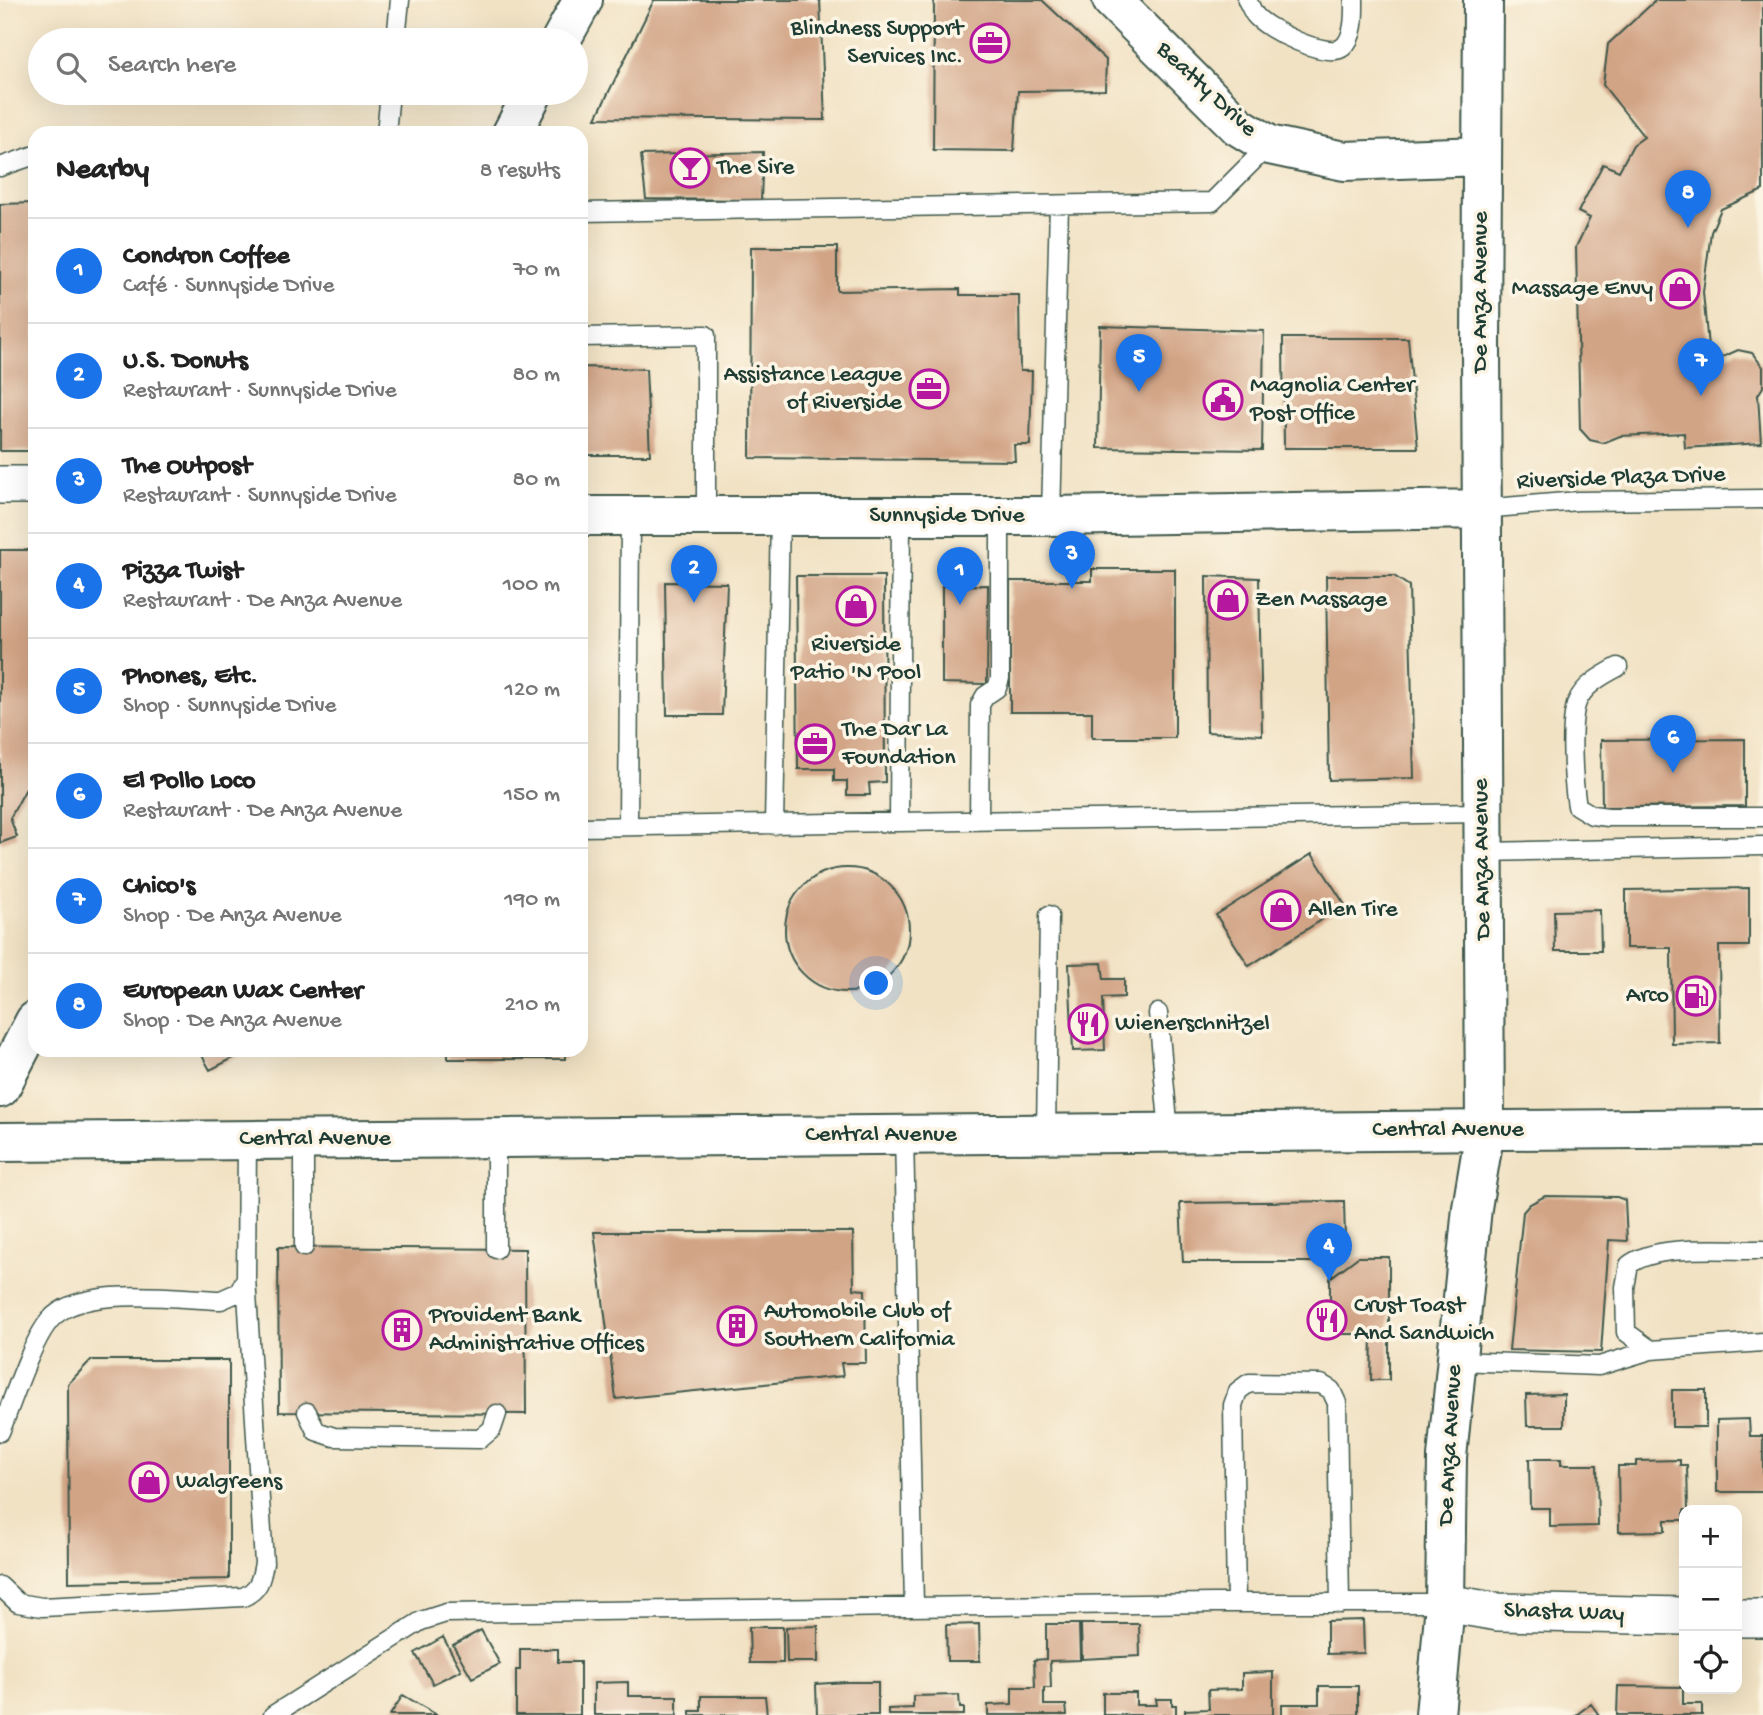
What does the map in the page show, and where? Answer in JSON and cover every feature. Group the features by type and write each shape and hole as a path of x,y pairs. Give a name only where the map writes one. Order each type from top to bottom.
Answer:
{"street":[{"path":"568,28 583,0"},
{"name":"Beatty Drive","path":"1112,0 1238,126 1269,145 1344,161 1482,156"},
{"name":"De Anza Avenue","path":"1436,1715 1445,1603 1447,1457 1472,1208 1485,1130 1481,509 1482,0"},
{"path":"516,126 527,105"},
{"path":"0,485 28,485"},
{"name":"Sunnyside Drive","path":"588,516 1051,516 1481,509"},
{"path":"0,1088 28,1034"},
{"name":"Central Avenue","path":"0,1142 1763,1128"},
{"name":"Shasta Way","path":"1445,1603 1498,1612 1679,1616"},
{"path":"1742,1618 1763,1618"}],"lane":[{"path":"397,28 400,0"},
{"path":"1247,0 1256,16 1285,35 1320,50 1335,51 1345,46 1351,34 1354,0"},
{"path":"387,126 389,105"},
{"path":"588,212 1212,202 1269,145"},
{"path":"0,167 28,157"},
{"path":"1051,516 1059,205"},
{"path":"588,337 706,335 706,516"},
{"name":"Riverside Plaza Drive","path":"1481,509 1578,501 1763,499"},
{"path":"628,827 630,516"},
{"path":"775,825 780,516"},
{"path":"899,822 901,516"},
{"path":"979,821 980,705 985,696 997,688 1000,678 1000,516"},
{"path":"1618,667 1594,681 1577,702 1574,725 1577,806 1592,815 1608,817 1763,817"},
{"path":"588,827 1482,813"},
{"path":"1483,852 1763,846"},
{"path":"1046,1133 1049,915"},
{"path":"1158,1013 1169,1133"},
{"path":"904,1134 914,1606"},
{"path":"496,1138 496,1249"},
{"path":"304,1139 304,1247"},
{"path":"0,1586 18,1603 42,1607 243,1597 253,1592 261,1582 264,1563 246,1278 247,1140"},
{"path":"1651,1350 1626,1332 1625,1287 1629,1265 1639,1257 1664,1252 1763,1250"},
{"path":"0,1432 50,1320 70,1304 95,1298 221,1300 239,1292 246,1278"},
{"path":"1456,1361 1599,1366 1651,1350 1763,1342"},
{"path":"1236,1603 1233,1405 1238,1391 1249,1383 1321,1384 1331,1390 1337,1404 1340,1604"},
{"path":"307,1412 316,1431 334,1437 480,1439 492,1429 496,1413"},
{"path":"273,1715 421,1621 446,1613 914,1606 1445,1603"}],"building":[{"path":"654,0 820,0 825,120 596,118"},
{"path":"934,0 1042,0 1106,60 1105,90 1018,91 1014,151 933,150"},
{"path":"1656,0 1763,0 1763,190 1721,209 1711,232 1703,292 1709,358 1725,356 1738,350 1752,353 1763,367 1763,387 1758,395 1761,443 1685,448 1684,433 1620,436 1603,443 1590,440 1580,429 1576,247 1590,218 1578,212 1603,164 1619,171 1633,145 1644,137 1603,85 1608,44"},
{"path":"763,152 761,200 646,199 641,155"},
{"path":"28,203 28,451 0,451 0,204"},
{"path":"751,247 837,247 837,291 960,289 960,295 1019,295 1020,371 1032,371 1030,445 1014,445 1015,461 750,458"},
{"path":"1100,326 1264,331 1262,450 1098,448"},
{"path":"1283,338 1408,338 1418,448 1284,448"},
{"path":"588,367 646,369 650,455 588,455"},
{"path":"0,550 28,550 28,785 10,818 17,837 0,843"},
{"path":"1092,569 1175,569 1175,738 1092,738 1092,712 1010,712 1010,581 1092,581"},
{"path":"796,576 884,576 885,782 869,783 870,795 847,795 847,781 834,781 834,769 798,769"},
{"path":"1206,576 1259,578 1262,735 1207,732"},
{"path":"1326,576 1394,576 1409,586 1414,778 1329,780"},
{"path":"665,582 727,583 722,715 667,715"},
{"path":"988,585 987,684 942,683 942,586"},
{"path":"1745,739 1745,806 1602,807 1601,740"},
{"name":"Allen Tire","path":"1312,854 1345,905 1249,966 1216,915"},
{"path":"847,868 871,873 891,886 904,906 909,930 904,954 891,974 871,987 847,992 823,987 803,974 790,954 785,930 790,906 803,886 823,873"},
{"name":"Arco","path":"1749,888 1749,946 1719,946 1720,1043 1672,1044 1671,948 1626,948 1626,890"},
{"path":"1600,910 1601,951 1555,951 1554,911"},
{"name":"Wienerschnitzel","path":"1102,963 1104,979 1124,979 1124,997 1103,998 1105,1050 1073,1051 1069,964"},
{"path":"203,1057 235,1057 210,1070"},
{"path":"448,1057 565,1057 565,1059"},
{"path":"1545,1196 1617,1197 1625,1200 1627,1241 1609,1240 1601,1352 1509,1350 1523,1212 1530,1204"},
{"path":"1344,1201 1345,1241 1314,1262 1183,1262 1180,1203"},
{"name":"Automobile Club of Southern California","path":"594,1232 853,1232 854,1289 865,1290 866,1363 841,1363 843,1376 616,1399"},
{"name":"Provident Bank Administrative Offices","path":"278,1247 525,1249 526,1414 279,1412"},
{"path":"1358,1257 1389,1257 1389,1380 1371,1380 1372,1334 1330,1334 1330,1278"},
{"name":"Walgreens","path":"91,1360 229,1360 229,1579 69,1582 68,1384"},
{"path":"1672,1390 1706,1390 1706,1427 1672,1427"},
{"path":"1564,1394 1564,1426 1527,1426 1526,1395"},
{"path":"1749,1419 1750,1436 1763,1436 1763,1492 1717,1492 1717,1420"},
{"path":"1529,1459 1561,1459 1561,1465 1597,1465 1598,1526 1550,1527 1550,1508 1530,1508"},
{"path":"1680,1460 1680,1465 1687,1465 1688,1505 1679,1505 1679,1520 1665,1520 1665,1531 1619,1532 1618,1466 1636,1466 1636,1461"},
{"path":"1363,1620 1364,1653 1327,1654 1327,1621"},
{"path":"979,1624 980,1661 947,1661 946,1625"},
{"path":"1046,1624 1079,1624 1080,1660 1050,1661 1051,1688 1044,1688 1044,1705 1066,1705 1067,1715 988,1715 988,1705 1012,1704 1012,1687 1035,1687 1034,1660 1046,1659"},
{"path":"1081,1624 1139,1624 1140,1656 1082,1659"},
{"path":"818,1626 818,1662 787,1662 786,1627"},
{"path":"749,1627 783,1627 783,1663 750,1663"},
{"path":"481,1630 500,1664 472,1678 453,1645"},
{"path":"443,1637 461,1670 433,1684 415,1653"},
{"path":"520,1649 558,1649 558,1662 580,1662 580,1715 516,1715 516,1670 520,1670"},
{"path":"1273,1672 1273,1715 1185,1715 1185,1710 1209,1709 1208,1690 1242,1689 1242,1673"},
{"path":"628,1682 628,1696 677,1696 677,1715 594,1715 594,1683"},
{"path":"878,1682 878,1715 817,1715 816,1684"},
{"path":"1319,1686 1358,1686 1358,1715 1282,1715 1282,1704 1319,1704"},
{"path":"1618,1686 1679,1687 1679,1694 1683,1694 1683,1704 1702,1704 1702,1715 1617,1715"},
{"path":"1103,1693 1136,1693 1136,1705 1157,1705 1156,1699 1172,1699 1172,1705 1176,1705 1176,1715 1103,1715"},
{"path":"403,1695 437,1715 390,1715"},
{"path":"959,1695 960,1708 964,1708 964,1715 888,1715 888,1709 913,1708 913,1696"},
{"path":"701,1696 765,1696 767,1715 690,1715 690,1711 701,1711"},
{"path":"1591,1704 1599,1715 1576,1715"}],"place":[{"name":"Blindness Support Services Inc.","path":"990,43"},
{"name":"The Sire","path":"690,168"},
{"name":"European Wax Center","path":"1688,228"},
{"name":"Massage Envy","path":"1680,289"},
{"name":"Assistance League of Riverside","path":"929,389"},
{"name":"Phones, Etc.","path":"1139,392"},
{"name":"Chico's","path":"1701,396"},
{"name":"Magnolia Center Post Office","path":"1223,400"},
{"name":"The Outpost","path":"1072,589"},
{"name":"Zen Massage","path":"1228,600"},
{"name":"U.S. Donuts","path":"694,603"},
{"name":"Condron Coffee","path":"960,605"},
{"name":"Riverside Patio 'N Pool","path":"856,606"},
{"name":"The Dar La Foundation","path":"815,744"},
{"name":"El Pollo Loco","path":"1673,773"},
{"name":"Allen Tire","path":"1281,910"},
{"name":"Arco","path":"1696,996"},
{"name":"Wienerschnitzel","path":"1088,1024"},
{"name":"Pizza Twist","path":"1329,1281"},
{"name":"Crust Toast And Sandwich","path":"1327,1320"},
{"name":"Automobile Club of Southern California","path":"737,1326"},
{"name":"Provident Bank Administrative Offices","path":"402,1330"},
{"name":"Walgreens","path":"149,1482"}]}
